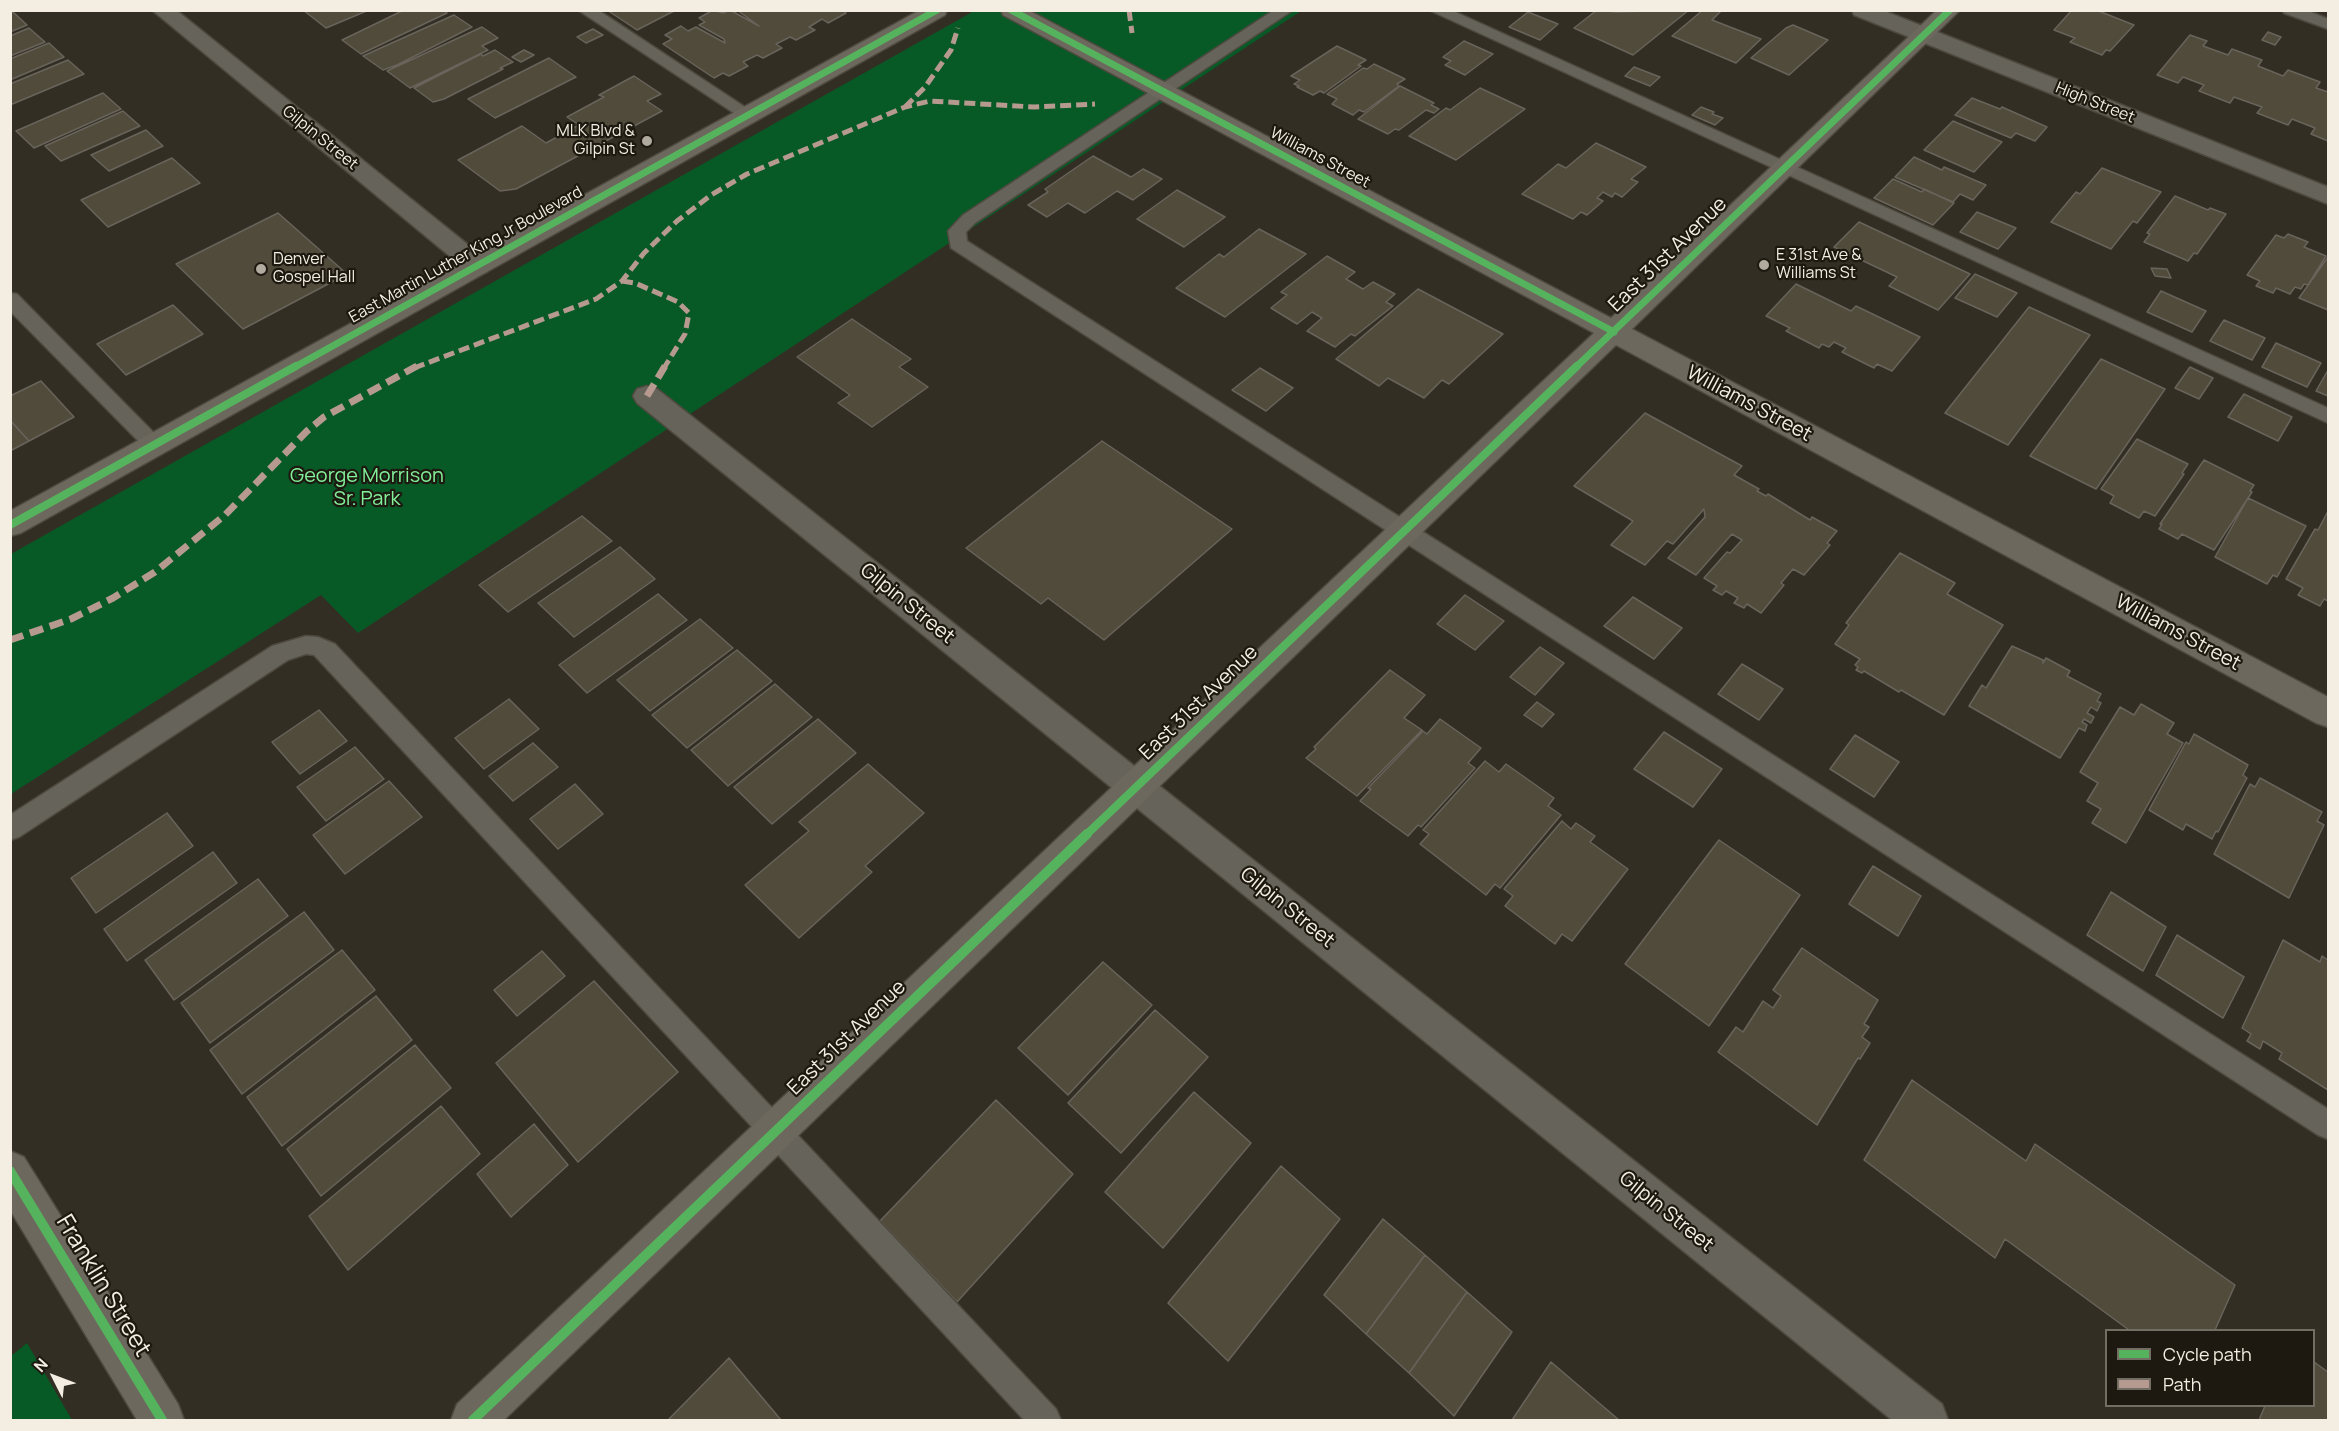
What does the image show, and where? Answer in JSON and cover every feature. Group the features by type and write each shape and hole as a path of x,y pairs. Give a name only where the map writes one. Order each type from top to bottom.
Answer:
{"main road":[{"name":"East Martin Luther King Jr Boulevard","path":"10,525 937,10"},
{"name":"Williams Street","path":"1011,10 2328,713"},
{"name":"East 31st Avenue","path":"473,1420 1950,10"},
{"name":"Franklin Street","path":"10,1171 162,1420"}],"street":[{"name":"Gilpin Street","path":"162,10 478,266"},
{"name":"High Street","path":"1862,10 2328,196"},
{"name":"Gilpin Street","path":"647,396 1926,1420"}],"lane":[{"path":"586,10 749,115"},
{"path":"1285,10 961,225 957,231 958,244 2328,1125"},
{"path":"1437,10 2328,416"},
{"path":"2289,10 2328,24"},
{"path":"10,299 155,446"},
{"path":"10,829 280,653 306,645 318,646 327,651 1045,1420"}],"green space":[{"name":"George Morrison Sr. Park","path":"974,11 1301,11 358,633 321,595 11,794 11,554"},
{"path":"27,1343 72,1420 11,1420 11,1356"}],"building":[{"path":"303,10 369,10 326,28"},
{"path":"404,10 443,10 447,13 361,54 342,40"},
{"path":"607,10 673,10 674,11 637,30"},
{"path":"713,10 723,13 730,10 759,26 737,10 842,10 846,13 828,23 822,19 809,27 815,30 796,40 790,37 776,44 782,48 763,58 757,55 743,62 748,66 729,76 723,73 714,78 663,44 672,39 665,35 681,26 688,31 696,27 725,43 724,39 699,25 705,22 699,18"},
{"path":"1597,10 1616,12 1689,10 1633,55 1574,28"},
{"path":"1703,10 1722,10 1712,20 1761,39 1736,63 1672,36"},
{"path":"2072,10 2096,10 2134,25 2110,51 2106,50 2102,55 2070,42 2075,38 2054,30"},
{"path":"13,12 27,25 10,32 10,13"},
{"path":"1528,12 1558,24 1540,40 1509,27"},
{"path":"454,15 472,27 397,65 383,70 363,56"},
{"path":"1793,25 1828,40 1789,75 1751,58 1786,28"},
{"path":"482,27 498,38 482,46 488,50 410,88 387,71"},
{"path":"29,28 45,42 10,56 10,36"},
{"path":"593,29 603,35 586,43 577,37"},
{"path":"2268,32 2281,37 2275,45 2262,40"},
{"path":"2190,35 2207,41 2203,46 2228,55 2232,49 2262,60 2258,66 2283,76 2288,70 2320,82 2316,88 2328,92 2328,141 2311,134 2315,128 2292,119 2288,125 2257,113 2262,107 2234,97 2230,103 2199,91 2204,85 2183,77 2178,83 2157,75"},
{"path":"1464,41 1493,54 1465,75 1445,65 1451,61 1443,57"},
{"path":"49,43 64,57 10,80 10,59"},
{"path":"1337,46 1366,60 1324,93 1320,91 1313,95 1294,84 1300,80 1291,76"},
{"path":"495,50 513,62 444,99 433,102 414,88 481,54 483,56"},
{"path":"524,50 534,55 521,62 512,57"},
{"path":"549,58 576,77 495,118 468,99"},
{"path":"68,60 84,74 10,105 10,84"},
{"path":"1374,64 1405,79 1364,112 1359,110 1353,115 1332,104 1337,99 1327,94 1363,68 1367,69"},
{"path":"1634,67 1660,77 1650,86 1625,76"},
{"path":"634,76 661,94 647,101 662,111 516,189 500,191 458,160 522,126 546,143 579,125 567,117 604,97 599,95"},
{"path":"1400,86 1434,103 1431,105 1439,109 1434,113 1426,110 1399,130 1395,129 1388,134 1358,119"},
{"path":"1480,88 1525,109 1456,160 1409,136 1446,108 1450,110"},
{"path":"103,93 121,109 34,148 16,131"},
{"path":"1972,98 2000,109 2002,107 2047,127 2035,141 2016,133 2011,138 1955,115"},
{"path":"1701,107 1723,118 1715,125 1692,115"},
{"path":"123,111 140,126 61,161 45,146"},
{"path":"1953,121 2002,142 1974,172 1924,150"},
{"path":"146,130 163,146 109,171 91,155"},
{"path":"1596,143 1646,167 1631,179 1638,182 1622,197 1615,193 1612,197 1603,192 1597,198 1603,201 1587,215 1581,212 1573,219 1522,194 1558,164 1566,168"},
{"path":"1093,156 1131,177 1143,169 1162,179 1133,200 1117,191 1085,213 1068,203 1047,217 1028,205 1048,192 1045,189"},
{"path":"1914,157 1942,170 1944,167 1986,185 1973,200 1960,194 1953,202 1895,177"},
{"path":"172,158 200,183 108,227 81,200"},
{"path":"2102,168 2161,192 2137,223 2133,221 2111,249 2051,222 2076,192 2080,194"},
{"path":"1893,179 1922,192 1924,189 1954,203 1933,225 1874,198"},
{"path":"1177,190 1225,217 1184,247 1137,219"},
{"path":"2175,196 2208,210 2210,208 2226,214 2197,254 2194,253 2188,261 2144,242 2150,234 2147,233"},
{"path":"1977,212 2016,228 1998,249 1960,232"},
{"name":"Denver Gospel Hall","path":"278,213 347,274 243,329 176,264"},
{"path":"1859,222 1970,274 1938,310 1889,286 1897,277 1834,247"},
{"path":"1259,229 1306,254 1225,317 1176,288 1219,254 1224,257"},
{"path":"2288,234 2308,242 2304,247 2326,256 2308,285 2304,284 2301,289 2295,287 2290,294 2276,288 2273,293 2256,286 2260,281 2247,275 2276,235 2284,238"},
{"path":"1327,256 1355,272 1346,279 1363,289 1373,282 1395,294 1386,302 1393,306 1355,336 1351,334 1335,347 1307,331 1322,318 1312,312 1297,324 1271,308 1287,295 1281,292"},
{"path":"2328,257 2328,310 2299,298"},
{"path":"2151,268 2167,269 2171,278 2155,276"},
{"path":"1975,274 2017,293 1997,317 1955,298"},
{"path":"1796,284 1851,311 1856,306 1920,337 1892,371 1877,364 1874,368 1842,352 1846,348 1834,342 1829,347 1822,344 1819,348 1786,331 1790,328 1766,316"},
{"path":"1418,289 1503,334 1449,384 1442,380 1424,398 1388,378 1379,386 1336,359"},
{"path":"2161,291 2206,311 2192,332 2147,312"},
{"path":"173,305 203,334 126,375 97,344"},
{"path":"2029,307 2090,335 2008,445 1945,413"},
{"path":"852,319 911,359 899,367 928,387 872,427 838,403 850,395 797,357"},
{"path":"2224,320 2265,338 2252,360 2210,341"},
{"path":"2276,343 2321,363 2307,387 2262,367"},
{"path":"2101,359 2165,389 2096,489 2030,456"},
{"path":"2190,367 2213,378 2199,399 2175,388"},
{"path":"1260,368 1293,388 1266,411 1232,390"},
{"path":"2328,370 2328,396 2316,391"},
{"path":"41,381 74,417 29,441 10,420 10,396"},
{"path":"2244,394 2292,417 2278,441 2228,417"},
{"path":"1645,413 1742,466 1734,475 1759,489 1757,491 1766,496 1768,494 1810,520 1812,517 1837,531 1827,543 1830,545 1804,575 1793,569 1781,583 1784,585 1761,613 1747,604 1744,608 1734,603 1738,598 1726,591 1722,595 1713,590 1717,586 1704,578 1727,552 1730,553 1742,540 1732,534 1696,575 1668,558 1705,517 1704,509 1673,544 1667,541 1645,565 1611,545 1633,521 1574,486"},
{"path":"10,420 29,441 10,451"},
{"path":"2137,439 2188,464 2182,473 2184,474 2155,516 2144,511 2139,518 2110,503 2114,496 2101,489"},
{"path":"1102,441 1232,529 1104,640 1048,598 1041,604 966,548"},
{"path":"2204,460 2254,485 2250,491 2252,492 2214,550 2182,534 2178,539 2159,529 2162,524 2160,524"},
{"path":"2248,498 2306,526 2277,577 2273,575 2267,584 2215,557"},
{"path":"2328,511 2328,601 2324,599 2320,606 2298,595 2303,588 2286,579"},
{"path":"582,516 612,541 508,612 479,585"},
{"path":"620,547 655,579 574,637 538,603"},
{"path":"1900,553 1955,583 1947,594 2003,625 1944,715 1864,671 1862,673 1856,670 1858,667 1855,665 1860,659 1835,644 1849,625 1846,623"},
{"path":"658,594 687,620 587,693 559,665"},
{"path":"1465,595 1504,621 1475,650 1437,624"},
{"path":"1633,597 1682,628 1654,659 1604,626"},
{"path":"700,619 733,648 650,711 617,680"},
{"path":"2012,646 2043,660 2043,663 2046,658 2070,671 2067,676 2101,694 2097,701 2101,703 2097,711 2091,707 2087,713 2094,717 2091,723 2084,719 2082,722 2087,725 2085,731 2079,728 2060,758 1969,706 1982,685 1986,688"},
{"path":"1540,647 1564,663 1535,695 1510,677"},
{"path":"737,650 772,681 687,748 652,715"},
{"path":"1742,664 1783,689 1759,720 1718,694"},
{"path":"1390,670 1425,695 1404,718 1422,730 1357,796 1306,758 1316,749 1314,747"},
{"path":"775,684 812,717 728,786 691,750"},
{"path":"509,699 539,729 484,769 455,738"},
{"path":"1537,702 1554,714 1542,727 1524,715"},
{"path":"2141,704 2174,723 2167,734 2183,743 2126,843 2092,823 2101,809 2087,801 2098,783 2080,772 2120,707 2134,715"},
{"path":"319,710 347,741 300,774 272,742"},
{"path":"818,719 856,753 772,824 734,787"},
{"path":"1440,719 1481,748 1468,763 1475,768 1421,827 1418,825 1408,836 1360,801 1371,789 1368,788 1423,731 1427,734"},
{"path":"1664,732 1722,769 1693,807 1634,769"},
{"path":"2194,734 2248,765 2243,775 2247,778 2212,839 2186,824 2183,830 2149,810 2186,742 2189,744"},
{"path":"1855,735 1899,762 1874,797 1830,769"},
{"path":"533,743 558,767 513,801 489,776"},
{"path":"355,747 384,779 326,821 297,787"},
{"path":"1485,761 1499,772 1506,764 1554,798 1548,806 1561,815 1500,888 1495,884 1486,895 1420,844 1429,834 1423,830"},
{"path":"868,764 924,813 865,866 872,872 799,938 745,885 809,831 799,822"},
{"path":"2260,778 2322,812 2317,821 2324,825 2289,898 2214,854 2250,784 2255,787"},
{"path":"389,781 422,817 345,874 313,835"},
{"path":"575,784 603,814 558,849 530,819"},
{"path":"167,813 193,846 96,913 71,878"},
{"path":"1562,821 1571,829 1576,823 1595,836 1590,842 1628,869 1572,941 1562,934 1555,944 1505,906 1513,896 1504,889"},
{"path":"1719,840 1800,895 1709,1026 1625,964"},
{"path":"213,852 237,883 127,961 104,929"},
{"path":"1873,866 1921,896 1898,936 1849,904"},
{"path":"258,879 288,916 174,1000 145,960"},
{"path":"2111,892 2166,927 2143,971 2087,935"},
{"path":"304,912 334,950 210,1043 181,1003"},
{"path":"2177,935 2244,977 2223,1018 2156,975"},
{"path":"2283,940 2320,962 2322,956 2328,960 2328,1090 2279,1059 2282,1053 2263,1041 2260,1049 2247,1041 2251,1034 2242,1028"},
{"path":"1802,948 1878,1000 1864,1024 1869,1027 1862,1037 1870,1043 1860,1059 1858,1058 1817,1125 1718,1052 1736,1027 1743,1032 1763,1001 1773,1008 1781,996 1773,990"},
{"path":"342,950 375,990 242,1094 210,1050"},
{"path":"542,951 565,976 517,1016 494,990"},
{"path":"1103,962 1152,1005 1068,1095 1018,1048"},
{"path":"594,981 678,1072 578,1162 496,1063"},
{"path":"376,996 412,1040 282,1146 247,1097"},
{"path":"1155,1010 1208,1057 1121,1153 1068,1103"},
{"path":"415,1045 451,1088 321,1196 287,1149"},
{"path":"1912,1080 2026,1161 2035,1144 2235,1285 2215,1329 2128,1329 2005,1239 1995,1258 1864,1160"},
{"path":"1194,1092 1251,1143 1163,1248 1105,1192"},
{"path":"996,1100 1073,1174 957,1302 880,1221"},
{"path":"441,1106 480,1154 348,1270 309,1216"},
{"path":"534,1124 568,1165 511,1217 477,1174"},
{"path":"1281,1166 1340,1219 1228,1361 1168,1303"},
{"path":"1383,1219 1425,1255 1366,1334 1324,1295"},
{"path":"1425,1255 1467,1292 1409,1373 1366,1334"},
{"path":"1467,1292 1512,1332 1454,1416 1409,1373"},
{"path":"729,1358 781,1420 668,1420"},
{"path":"1551,1362 1619,1420 1512,1420"},
{"path":"2315,1363 2328,1372 2328,1420 2259,1420 2265,1407 2315,1407"}],"marked path":[{"path":"1129,10 1132,33"},
{"path":"905,107 925,87 951,50 958,28"},
{"path":"10,640 71,619 113,598 155,572 225,515 307,431 348,402 423,363 596,299 622,281 644,253 677,221 711,195 747,174 905,107 930,101 1034,107 1095,104"},
{"path":"622,281 635,283 678,302 689,313 685,334 647,396"}],"cycle path":[{"path":"10,525 937,10"},
{"path":"1011,10 1614,332"},
{"path":"473,1420 1950,10"},
{"path":"10,1171 162,1420"}],"place":[{"name":"MLK Blvd & Gilpin St","path":"647,141"},
{"name":"E 31st Ave & Williams St","path":"1764,265"},
{"name":"Denver Gospel Hall","path":"261,269"}]}
